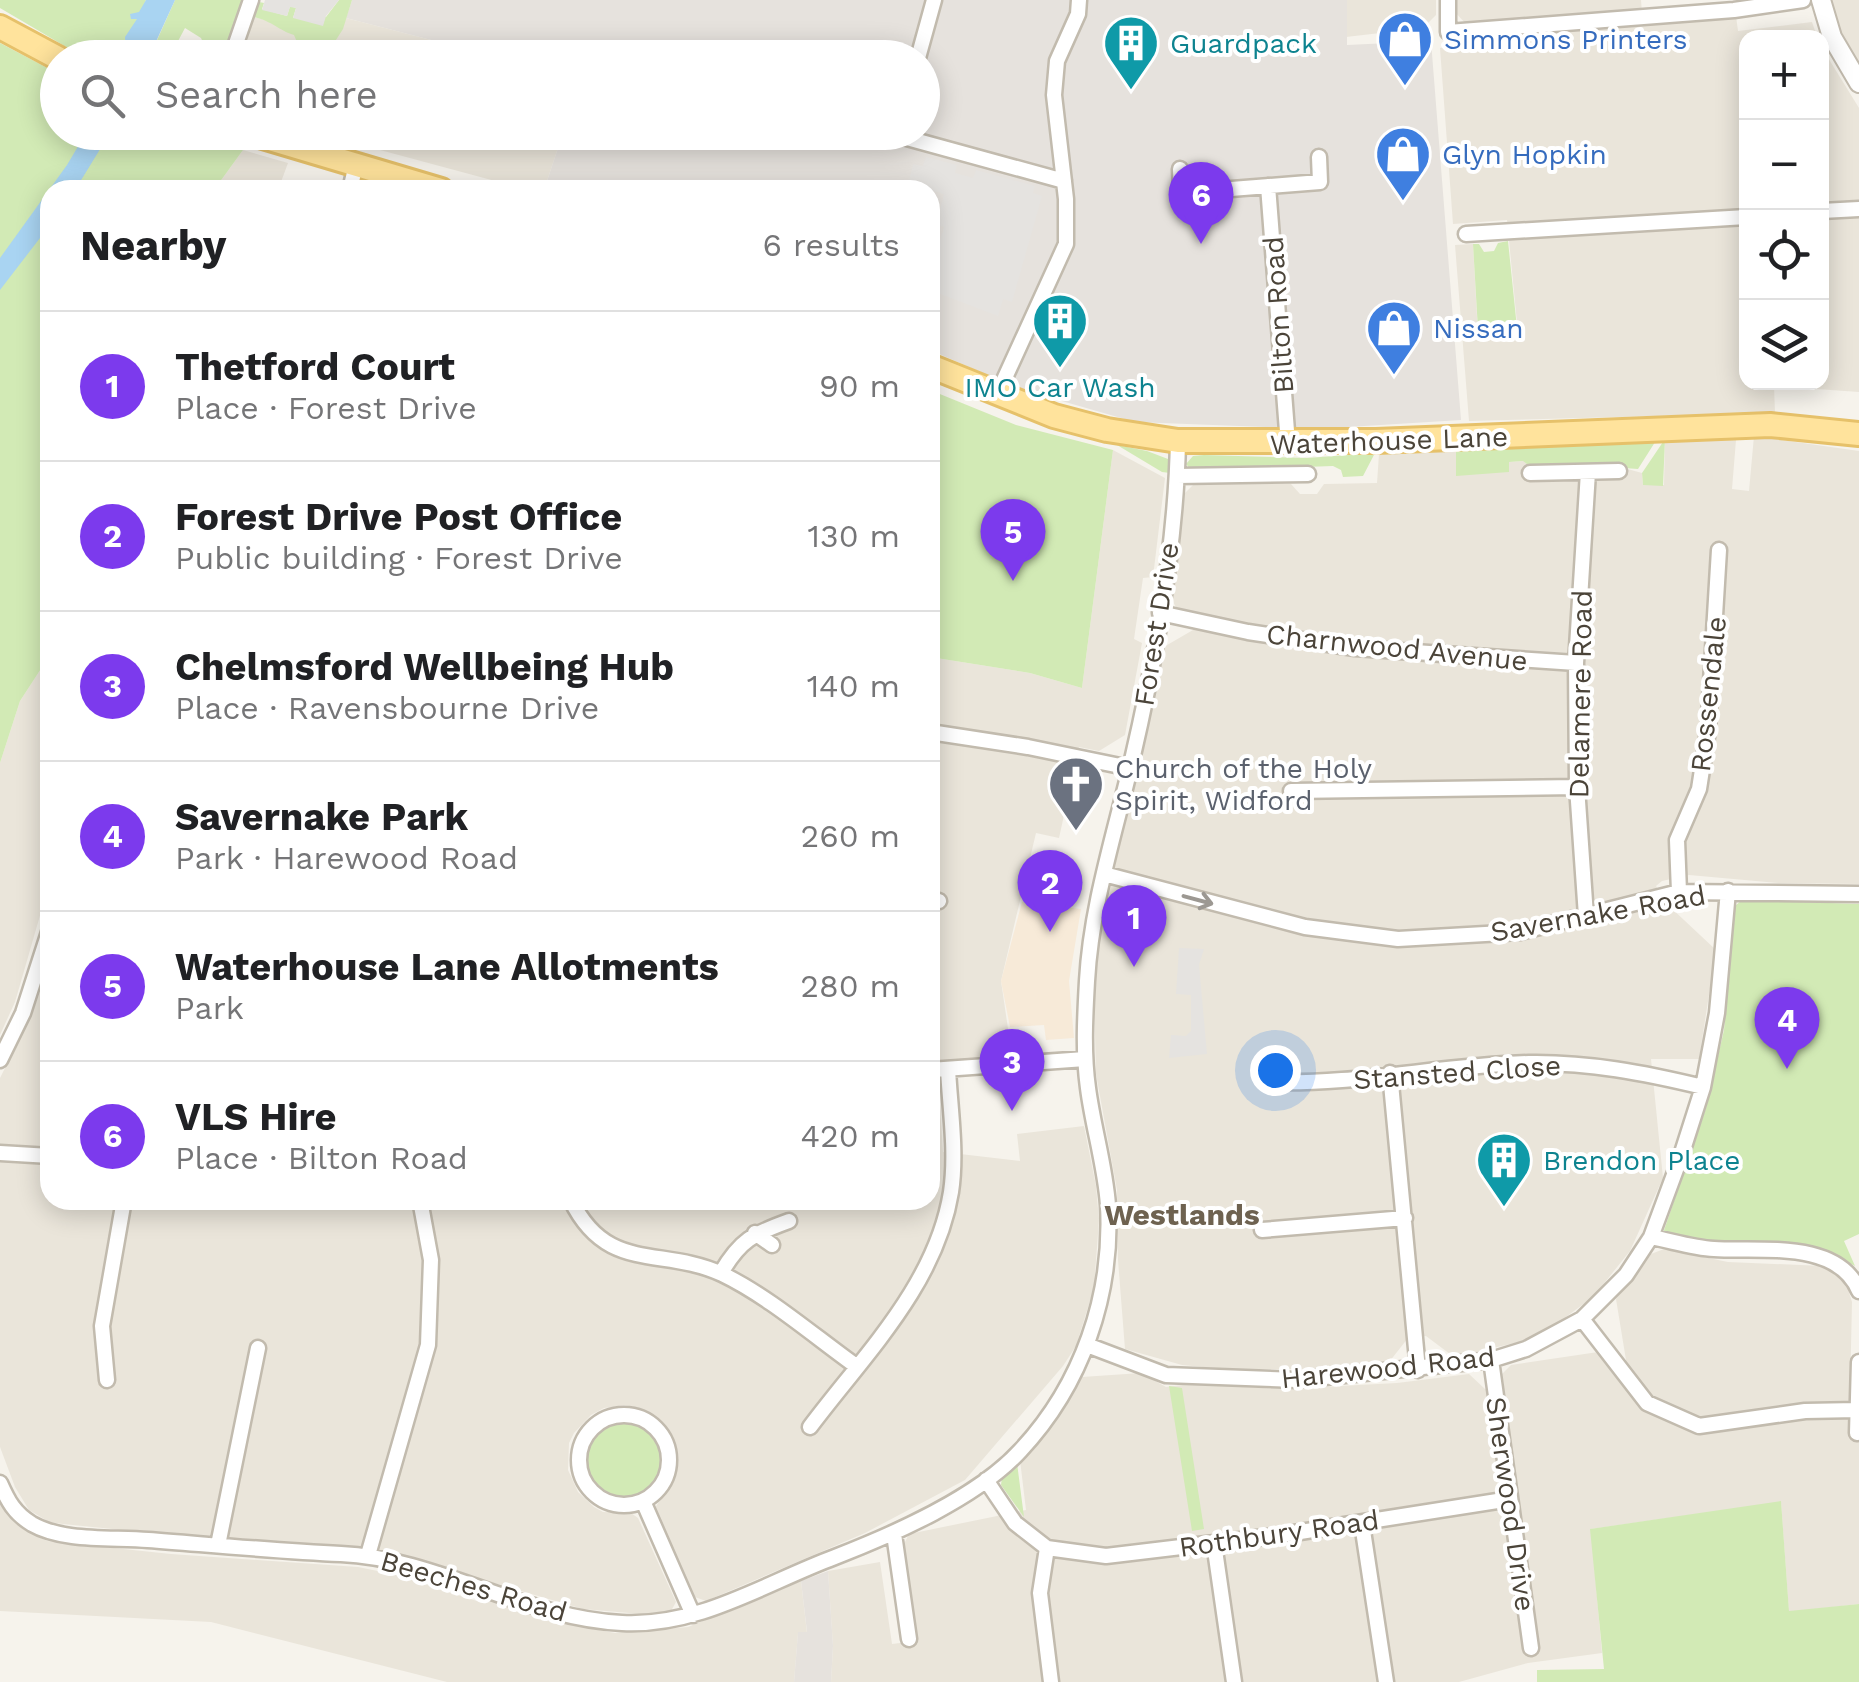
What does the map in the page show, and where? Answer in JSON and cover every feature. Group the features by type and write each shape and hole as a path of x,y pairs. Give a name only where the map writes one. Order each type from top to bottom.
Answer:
{"main road":[{"path":"0,26 40,48"},
{"path":"308,150 408,180"},
{"name":"Waterhouse Lane","path":"940,370 1054,416 1107,430 1178,441 1288,444 1770,424 1859,434"}],"street":[{"path":"237,40 251,0"},
{"path":"923,40 934,0"},
{"path":"998,393 1062,258 1067,223 1054,95 1057,60 1078,14 1079,0"},
{"path":"1448,0 1448,32 1742,9 1803,0"},
{"path":"1653,0 1653,17"},
{"path":"1821,0 1832,37 1859,83"},
{"path":"940,147 1064,181"},
{"path":"1180,169 1181,193 1320,182 1319,157"},
{"path":"352,180 356,164"},
{"name":"Bilton Road","path":"1268,186 1288,444"},
{"path":"1829,211 1859,209"},
{"path":"1466,234 1739,217"},
{"name":"Forest Drive","path":"894,1534 986,1480 1018,1453 1053,1411 1087,1345 1103,1286 1108,1231 1106,1183 1085,1059 1089,953 1160,613 1178,441"},
{"path":"1530,474 1619,471"},
{"name":"Delamere Road","path":"1586,916 1576,787 1576,663 1588,472"},
{"name":"Waterhouse Lane","path":"1177,476 1308,474"},
{"name":"Rossendale","path":"1671,894 1677,840 1698,789 1708,731 1719,550"},
{"name":"Charnwood Avenue","path":"1160,613 1248,632 1355,648 1576,663"},
{"path":"940,734 1130,768"},
{"path":"1292,791 1576,787"},
{"name":"Savernake Road","path":"1104,874 1305,927 1398,940 1520,932 1671,894 1859,894"},
{"name":"Harewood Road","path":"1087,1345 1149,1371 1296,1380 1491,1360 1526,1349 1582,1319 1626,1274 1651,1237 1703,1087 1722,980 1728,891"},
{"path":"0,1060 24,1014 40,962"},
{"path":"940,1069 1085,1059"},
{"name":"Stansted Close","path":"1269,1082 1305,1083 1526,1063 1606,1066 1703,1087"},
{"path":"810,1427 914,1289 939,1241 954,1161 948,1069"},
{"path":"1390,1073 1418,1370"},
{"path":"0,1153 40,1155"},
{"path":"107,1380 102,1326 122,1210"},
{"path":"368,1555 428,1346 431,1260 422,1210"},
{"path":"577,1210 586,1226 614,1249 720,1273 856,1366"},
{"path":"1262,1230 1405,1218"},
{"path":"720,1273 734,1249 755,1233 788,1221"},
{"path":"755,1233 772,1244"},
{"path":"1651,1237 1710,1249 1792,1251 1831,1261 1854,1278 1859,1290"},
{"path":"1582,1319 1647,1404 1699,1426 1805,1410 1857,1410"},
{"path":"218,1545 258,1348"},
{"name":"Sherwood Drive","path":"1491,1360 1531,1648"},
{"path":"1856,1433 1859,1362"},
{"path":"615,1415 644,1419 664,1439 668,1467 664,1481 643,1501 613,1504 588,1487 579,1459 582,1444 601,1421 615,1415"},
{"path":"986,1480 1015,1523 1047,1548 1040,1593 1050,1682"},
{"name":"Beeches Road","path":"0,1483 12,1509 36,1527 73,1534 368,1555 590,1620 640,1623 693,1615 894,1534"},
{"name":"Rothbury Road","path":"1047,1548 1106,1556 1362,1524 1510,1499"},
{"path":"643,1501 693,1615"},
{"path":"1362,1524 1386,1682"},
{"path":"894,1534 908,1639"},
{"path":"1214,1542 1234,1682"}],"shaded area":[{"path":"265,0 339,0 323,26 293,18 296,8 290,7 287,16 262,10"},
{"path":"352,0 1347,0 1347,45 1431,41 1461,420 1316,429 1135,422 1020,389 940,354 940,180 547,180 557,150 940,150 940,40 431,40 346,18"},
{"path":"1347,0 1436,0 1436,15 1423,28 1346,37"},
{"path":"1454,0 1641,0 1643,26 1736,16 1739,390 1774,390 1775,413 1469,421 1455,245 1473,244 1478,335 1518,333 1507,220 1453,224 1440,48 1468,44 1466,24 1454,11"},
{"path":"1829,0 1859,0 1859,65 1833,16"},
{"path":"254,17 336,39 346,18 431,40 247,40"},
{"path":"1812,22 1815,30 1746,30"},
{"path":"1829,59 1859,108 1859,392 1829,390"},
{"path":"243,150 288,163 282,180 221,180"},
{"path":"380,150 557,150 547,180 492,180"},
{"path":"926,157 957,165 955,173 973,178 976,170 1035,186 1033,193 1042,196 1012,302 1003,299 998,316 940,294 940,241 944,227 940,226 940,209 944,194 940,193 940,180 909,180 913,164 923,166"},
{"path":"1754,436 1859,451 1859,884 1778,883 1689,875 1656,886 1668,905 1716,950 1699,1059 1651,1059 1663,1178 1630,1251 1593,1297 1555,1325 1519,1342 1454,1357 1426,1336 1408,1338 1386,1366 1326,1369 1182,1365 1125,1349 1117,1190 1096,1074 1094,992 1100,936 1162,648 1193,630 1196,613 1176,607 1170,597 1184,494 1194,484 1291,484 1300,494 1317,494 1324,484 1377,483 1379,454 1456,450 1457,475 1509,471 1509,462 1524,461 1531,467 1623,463 1624,468 1642,473 1643,485 1664,485 1665,439 1736,440 1732,489 1749,491"},
{"path":"1113,450 1165,478 1153,577 1143,578 1134,639 1142,643 1125,735 1099,751 1079,747 1059,838 1036,833 1001,981 1012,1056 940,1062 940,659 1030,673 1082,688"},
{"path":"40,670 40,916 15,1002 0,1035 0,763 20,701"},
{"path":"1022,902 1081,909 1069,981 1074,1038 1046,1040 1044,1025 1010,1027 1001,981"},
{"path":"1179,948 1204,949 1199,965 1207,1054 1169,1058 1171,1035 1186,1036 1191,1031 1191,995 1176,994"},
{"path":"40,992 40,1210 940,1210 940,1107 943,1152 1020,1161 1017,1134 1084,1126 1099,1220 1094,1288 1076,1346 1063,1366 965,1480 865,1533 706,1601 692,1596 654,1509 675,1474 677,1452 668,1431 661,1421 625,1405 604,1408 591,1415 569,1443 568,1470 578,1492 594,1507 603,1512 631,1513 638,1518 676,1602 671,1611 641,1614 583,1609 393,1554 298,1542 191,1537 49,1522 29,1510 15,1487 0,1447 0,1078"},
{"path":"1664,1249 1728,1262 1823,1266 1841,1275 1846,1283 1852,1302 1849,1436 1859,1437 1859,1604 1789,1612 1781,1502 1591,1529 1602,1653 1528,1663 1459,1682 831,1682 828,1571 880,1562 892,1644 916,1641 903,1546 909,1534 1026,1510 1020,1460 1062,1412 1082,1377 1141,1373 1166,1387 1191,1384 1283,1389 1397,1383 1469,1374 1485,1389 1504,1386 1502,1374 1511,1365 1598,1352 1613,1371 1626,1360 1616,1299 1651,1254"},
{"path":"0,1500 21,1528 47,1541 358,1567 422,1580 429,1586 477,1601 486,1599 571,1625 615,1633 688,1627 801,1581 807,1633 798,1633 794,1682 447,1682 211,1622 0,1611"},
{"path":"828,1571 831,1682 794,1682 798,1632 807,1632 801,1581"}],"green space":[{"path":"0,0 146,0 129,40 54,40 0,8"},
{"path":"175,0 246,0 232,40 202,40 185,28 179,40 157,40"},
{"path":"339,0 352,0 336,40 296,40 294,35 254,17 259,2 264,3 262,9 287,16 290,6 296,8 293,18 326,17"},
{"path":"0,43 40,64 40,150 243,150 221,180 40,180 40,670 20,701 0,763"},
{"path":"1508,241 1517,328 1478,330 1473,244 1479,244 1484,252 1494,251 1498,243"},
{"path":"940,394 1016,425 1113,450 1082,688 1030,673 940,659"},
{"path":"1657,439 1638,469 1624,468 1623,463 1531,467 1523,461 1509,462 1509,472 1456,476 1456,450"},
{"path":"1665,439 1663,486 1643,485 1642,473"},
{"path":"1117,445 1168,459 1170,473 1162,472"},
{"path":"1375,453 1363,476 1343,477 1341,470 1333,466 1192,471 1186,464 1193,456 1204,455 1307,458"},
{"path":"1742,900 1859,904 1859,1234 1844,1241 1855,1266 1826,1251 1709,1244 1662,1236 1706,1108 1724,1030 1735,906"},
{"path":"1169,1386 1182,1388 1204,1529 1192,1531"},
{"path":"624,1421 652,1432 663,1460 652,1488 624,1499 596,1488 585,1460 596,1432"},
{"path":"1017,1463 1024,1517 1001,1485 1002,1477"},
{"path":"1781,1501 1789,1611 1859,1604 1859,1682 1537,1682 1537,1670 1604,1669 1590,1529"}],"water":[{"path":"146,0 175,0 157,40 125,40 137,19 131,19 130,14 139,12"},
{"path":"76,150 100,150 81,180 56,180"},
{"path":"40,202 40,238 0,290 0,258"}],"place":[{"name":"Simmons Printers","path":"1405,88"},
{"name":"Guardpack","path":"1131,92"},
{"name":"Glyn Hopkin","path":"1403,203"},
{"name":"VLS Hire","path":"1201,244"},
{"name":"IMO Car Wash","path":"1060,370"},
{"name":"Nissan","path":"1394,377"},
{"name":"Waterhouse Lane Allotments","path":"1013,581"},
{"name":"Church of the Holy Spirit, Widford","path":"1076,833"},
{"name":"Forest Drive Post Office","path":"1050,932"},
{"name":"Thetford Court","path":"1134,967"},
{"name":"Savernake Park","path":"1787,1069"},
{"name":"Chelmsford Wellbeing Hub","path":"1012,1111"},
{"name":"Brendon Place","path":"1504,1209"}],"district":[{"name":"Westlands","path":"1182,1215"}]}
